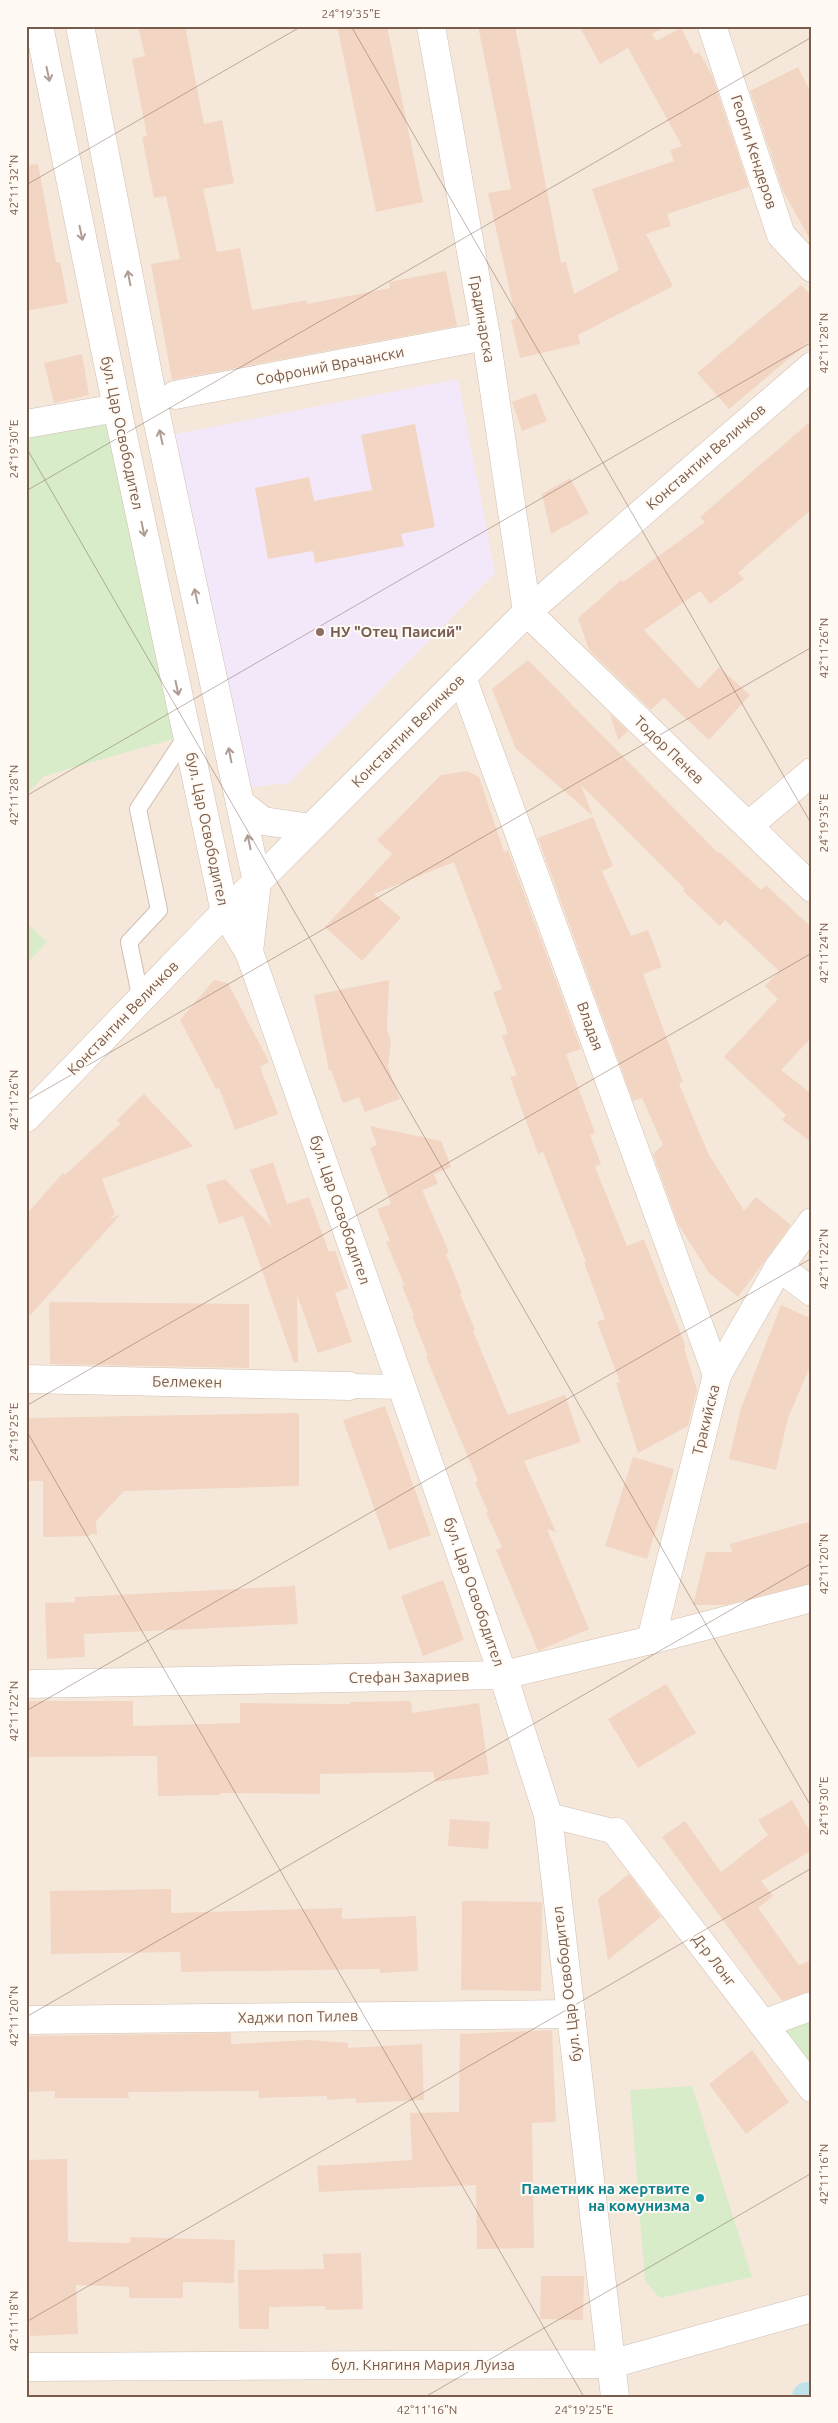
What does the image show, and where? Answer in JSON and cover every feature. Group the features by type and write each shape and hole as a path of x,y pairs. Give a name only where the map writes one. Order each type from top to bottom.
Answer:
{"street":[{"name":"бул. Цар Освободител","path":"39,26 116,408 224,912 249,952 403,1386 503,1675 548,1815 615,2397"},
{"path":"80,26 164,398 240,803 257,882 249,952"},
{"name":"Градинарска","path":"431,26 486,336 527,612"},
{"name":"Георги Кендеров","path":"712,26 781,235 812,268"},
{"name":"Софроний Врачански","path":"164,398 486,336"},
{"name":"Константин Величков","path":"26,1118 224,912 257,882 527,612 812,366"},
{"path":"26,424 116,408"},
{"name":"Тодор Пенев","path":"527,612 812,888"},
{"name":"Владая","path":"462,677 717,1375"},
{"path":"748,826 812,772"},
{"path":"240,803 263,821 311,828"},
{"name":"Тракийска","path":"651,1640 717,1375 778,1267 812,1222"},
{"path":"778,1267 812,1292"},
{"name":"Белмекен","path":"26,1379 349,1386"},
{"path":"349,1386 403,1386"},
{"name":"Стефан Захариев","path":"26,1684 503,1675 651,1640 812,1598"},
{"path":"548,1815 616,1832"},
{"name":"Д-р Лонг","path":"616,1832 812,2088"},
{"path":"763,2024 812,2006"},
{"name":"Хаджи поп Тилев","path":"26,2020 571,2014"},
{"name":"бул. Княгиня Мария Луиза","path":"26,2367 611,2364 812,2308"}],"lane":[{"path":"141,1000 130,942 159,910 138,810 187,735"}],"shaded area":[{"path":"26,26 812,26 812,2397 26,2397"},
{"name":"НУ \"Отец Паисий\"","path":"458,379 495,573 289,783 237,789 161,437"}],"green space":[{"path":"117,408 187,735 44,776 26,795 26,424"},
{"path":"26,922 47,942 26,964"},
{"path":"812,2006 812,2088 763,2024"},
{"path":"692,2086 752,2277 660,2298 645,2281 630,2090"}],"building":[{"path":"138,26 185,26 204,124 222,120 234,183 203,189 217,252 240,248 252,310 307,300 307,304 390,288 389,282 446,271 457,326 172,380 151,264 180,259 166,196 154,198 142,137 147,136 132,59 145,56"},
{"path":"337,26 387,26 423,202 376,212"},
{"path":"478,26 515,26 561,263 566,262 574,294 619,270 592,189 674,161 670,150 682,146 628,48 600,64 579,26 667,26 652,34 656,41 681,28 694,54 699,52 712,75 749,187 667,214 671,226 646,234 673,286 578,335 580,344 520,358 511,320 516,319 488,193 511,189"},
{"path":"798,67 812,95 812,243 783,191 750,91"},
{"path":"38,164 56,262 60,262 68,303 26,311 26,165"},
{"path":"801,285 812,297 812,339 729,409 697,373"},
{"path":"82,354 89,395 54,403 44,363"},
{"path":"536,393 547,421 522,431 512,402"},
{"path":"812,420 812,509 738,573 744,579 710,604 700,591 644,630 699,689 719,667 750,695 709,740 664,698 651,710 589,650 578,618 621,580 623,582 705,522 700,517"},
{"path":"415,424 435,527 401,534 404,546 315,563 313,551 268,559 255,488 309,477 314,501 372,490 361,435"},
{"path":"570,478 589,513 551,534 542,494"},
{"path":"528,660 718,853 720,852 761,890 766,885 812,928 812,1037 781,1070 812,1094 812,1143 782,1120 786,1115 724,1057 778,999 765,986 779,971 725,920 720,926 683,891 685,889 581,785 593,816 516,749 492,689"},
{"path":"610,714 628,731 618,740"},
{"path":"467,771 479,777 504,852 508,850 581,1049 566,1054 595,1133 590,1135 601,1164 595,1167 627,1246 644,1239 686,1347 684,1348 697,1390 688,1426 638,1453 616,1383 620,1382 597,1322 605,1319 584,1263 586,1262 543,1152 538,1154 510,1077 517,1075 502,1036 508,1034 493,992 502,989 454,862 374,894 401,918 362,961 325,927 392,854 377,840 441,775"},
{"path":"593,817 613,866 602,871 631,936 648,930 662,967 643,974 683,1082 679,1084 708,1153 744,1211 756,1197 791,1225 738,1297 709,1273 678,1224 653,1154 663,1145 642,1098 633,1101 538,838"},
{"path":"214,980 228,983 269,1062 260,1067 278,1114 235,1130 219,1088 216,1089 180,1020"},
{"path":"389,980 387,1030 391,1041 388,1067 400,1099 365,1112 359,1097 343,1103 331,1070 329,1071 314,995"},
{"path":"144,1094 193,1146 102,1179 115,1214 109,1219 120,1215 26,1320 26,1215 63,1173 65,1175 120,1124 117,1120"},
{"path":"370,1126 441,1141 451,1167 434,1174 438,1184 422,1190 449,1252 446,1254 475,1330 473,1331 508,1415 565,1395 581,1442 524,1461 556,1532 547,1529 589,1629 538,1651 496,1550 502,1547 486,1513 488,1512 475,1482 478,1481 426,1357 428,1356 402,1286 404,1284 386,1242 390,1241 377,1209 391,1204 370,1148 377,1145"},
{"path":"273,1162 287,1204 309,1197 329,1252 335,1250 348,1288 335,1293 352,1342 318,1353 297,1295 298,1362 294,1363 243,1216 219,1224 206,1185 225,1179 272,1227 250,1170"},
{"path":"49,1302 249,1304 249,1368 50,1364"},
{"path":"781,1305 812,1319 812,1362 788,1418 776,1470 729,1459 741,1408"},
{"path":"385,1406 431,1535 389,1550 343,1420"},
{"path":"299,1413 299,1486 124,1491 96,1521 97,1534 90,1534 90,1536 43,1537 43,1481 26,1481 26,1418"},
{"path":"633,1457 674,1469 647,1559 605,1546"},
{"path":"812,1521 812,1583 725,1605 693,1605 706,1552 732,1552 730,1544"},
{"path":"443,1580 464,1640 423,1656 401,1596"},
{"path":"295,1586 298,1624 84,1634 85,1657 47,1659 45,1603 75,1602 75,1597"},
{"path":"666,1684 696,1733 638,1768 608,1719"},
{"path":"26,1701 133,1701 133,1726 240,1723 240,1703 350,1704 350,1702 411,1701 412,1713 479,1703 489,1774 435,1782 433,1772 320,1774 320,1794 220,1793 220,1795 158,1796 157,1756 26,1757"},
{"path":"792,1800 812,1835 812,1850 761,1881 773,1896 758,1908 799,1965 812,1960 812,1991 782,2001 662,1837 685,1821 721,1872 768,1835 758,1820"},
{"path":"450,1819 490,1822 488,1849 448,1846"},
{"path":"629,1874 661,1917 608,1960 598,1899"},
{"path":"171,1889 171,1913 342,1908 342,1919 416,1916 418,1971 380,1973 380,1969 181,1972 180,1952 51,1954 50,1891"},
{"path":"462,1901 542,1902 541,1991 461,1990"},
{"path":"552,2030 556,2122 532,2123 534,2248 477,2249 476,2185 319,2192 317,2166 412,2160 410,2113 459,2112 460,2034"},
{"path":"231,2033 231,2044 308,2040 348,2043 348,2048 422,2044 424,2100 356,2103 356,2098 327,2100 327,2096 259,2098 259,2091 128,2092 129,2098 55,2098 55,2091 26,2092 26,2036"},
{"path":"752,2050 789,2102 746,2134 709,2084"},
{"path":"67,2159 68,2242 130,2243 130,2237 235,2240 234,2283 183,2282 183,2298 129,2298 129,2287 76,2285 78,2334 30,2336 26,2160"},
{"path":"361,2253 363,2309 325,2310 325,2306 269,2307 269,2329 239,2329 238,2270 324,2269 323,2254"},
{"path":"541,2276 584,2276 583,2320 540,2319"}],"waterway":[{"path":"807,2397 812,2397"}],"place":[{"name":"НУ \"Отец Паисий\"","path":"320,632"},
{"name":"Паметник на жертвите на комунизма","path":"700,2198"}]}
